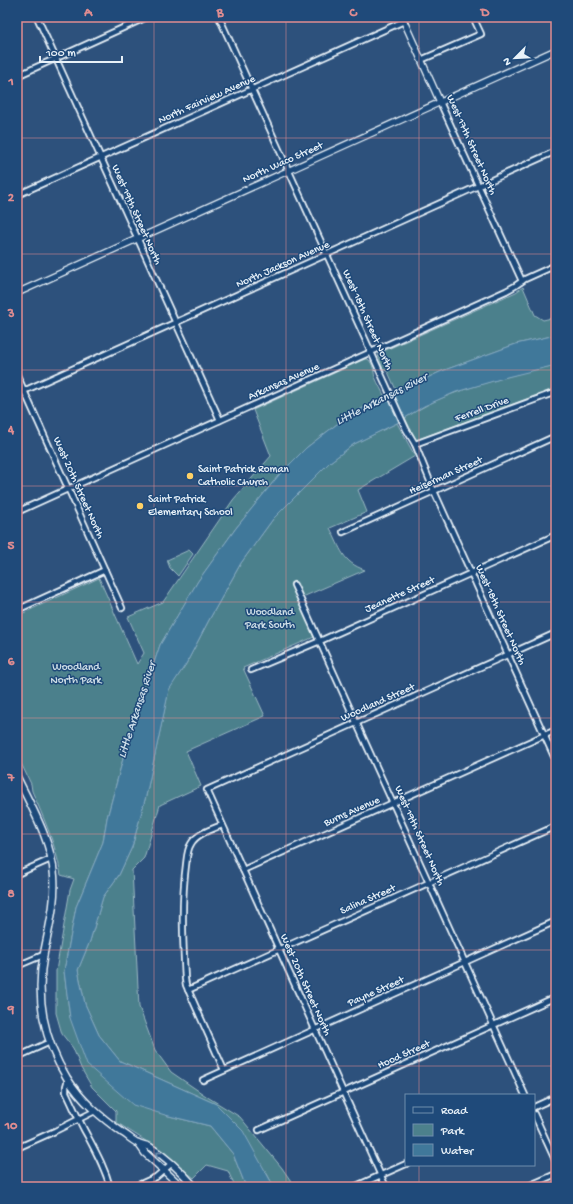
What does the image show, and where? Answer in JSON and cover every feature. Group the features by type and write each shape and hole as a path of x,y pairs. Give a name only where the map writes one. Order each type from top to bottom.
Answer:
{"main road":[{"path":"18,781 41,829 54,873 55,891 53,910 43,955 40,989 42,1012 50,1042 58,1063 79,1095 106,1121 138,1143 148,1146 185,1175 195,1187"},
{"path":"138,1143 145,1153 182,1187"}],"street":[{"name":"West 19th Street North","path":"37,17 220,420"},
{"path":"17,76 147,17"},
{"name":"West 18th Street North","path":"219,17 406,429 415,444 434,491 556,761"},
{"path":"421,60 481,34 473,17"},
{"name":"North Fairview Avenue","path":"17,195 252,90 403,19"},
{"name":"West 17th Street North","path":"403,19 522,281"},
{"name":"North Waco Street","path":"17,293 556,50"},
{"name":"North Jackson Avenue","path":"17,394 556,151"},
{"name":"Arkansas Avenue","path":"17,512 506,291 522,281 556,265"},
{"name":"West 20th Street North","path":"17,375 122,608"},
{"name":"Ferrell Drive","path":"415,444 556,392"},
{"name":"Heiserman Street","path":"342,532 556,436"},
{"name":"Jeanette Street","path":"251,670 320,641 556,535"},
{"path":"17,610 105,570"},
{"name":"West 19th Street North","path":"294,585 430,882 525,1094"},
{"name":"Woodland Street","path":"207,790 556,633"},
{"name":"Burns Avenue","path":"243,870 556,730"},
{"name":"West 20th Street North","path":"207,790 386,1187"},
{"path":"222,825 196,838 191,843 187,857 182,907 185,979 188,990 224,1070"},
{"name":"Salina Street","path":"188,990 556,826"},
{"path":"17,874 51,859"},
{"name":"Payne Street","path":"204,1080 556,921"},
{"path":"17,966 43,955"},
{"name":"Hood Street","path":"259,1130 556,997"},
{"path":"17,1057 50,1042"},
{"path":"68,1079 66,1092 94,1146 110,1187"},
{"path":"535,1107 556,1097"},
{"path":"17,1148 95,1111"},
{"path":"535,1116 556,1162"},
{"path":"134,1187 156,1177 171,1164"},
{"path":"354,1187 405,1164"},
{"path":"530,1186 556,1174"}],"green space":[{"path":"523,287 535,315 543,320 556,317 556,335 516,344 442,371 397,392 388,372 383,369 378,355 379,353 516,292"},
{"name":"Woodland North Park","path":"365,359 368,359 371,363 375,377 385,397 341,421 306,448 279,475 236,528 198,581 160,645 127,744 107,818 103,842 76,907 64,971 70,1018 165,1115 210,1126 233,1154 246,1187 235,1187 228,1171 207,1165 194,1178 152,1145 116,1122 116,1111 92,1087 81,1068 73,1048 62,1034 56,1013 56,971 70,890 74,879 61,875 49,832 32,791 31,784 17,755 17,616 99,578 137,664 144,653 128,617 163,602 233,500 271,456 253,410"},
{"path":"556,365 556,388 416,440 405,418 427,405 460,391"},
{"name":"Woodland Park South","path":"397,423 415,456 358,490 367,512 330,528 347,559 357,567 365,570 298,599 314,637 243,668 265,716 186,751 201,786 160,805 144,858 132,870 139,1007 155,1050 171,1072 240,1117 282,1168 295,1187 274,1187 266,1172 216,1104 120,1061 99,1035 85,1004 78,970 90,941 103,897 119,875 132,847 146,796 169,689 186,664 241,563 273,519 330,462 354,444"},
{"path":"189,550 193,554 178,576 170,568 167,560"}],"water":[{"name":"Little Arkansas River","path":"556,335 556,365 456,392 424,406 397,423 354,444 330,462 273,519 241,563 186,664 169,690 146,796 132,847 119,875 103,897 90,941 78,970 85,1004 99,1035 120,1061 216,1104 243,1131 274,1187 246,1187 233,1154 210,1126 165,1115 133,1105 87,1065 70,1018 64,971 76,907 103,842 107,818 127,744 160,645 198,581 236,528 279,475 306,448 341,421 363,408 442,371 516,344"}],"place":[{"name":"Saint Patrick Roman Catholic Church","path":"190,476"},
{"name":"Saint Patrick Elementary School","path":"140,506"}]}
